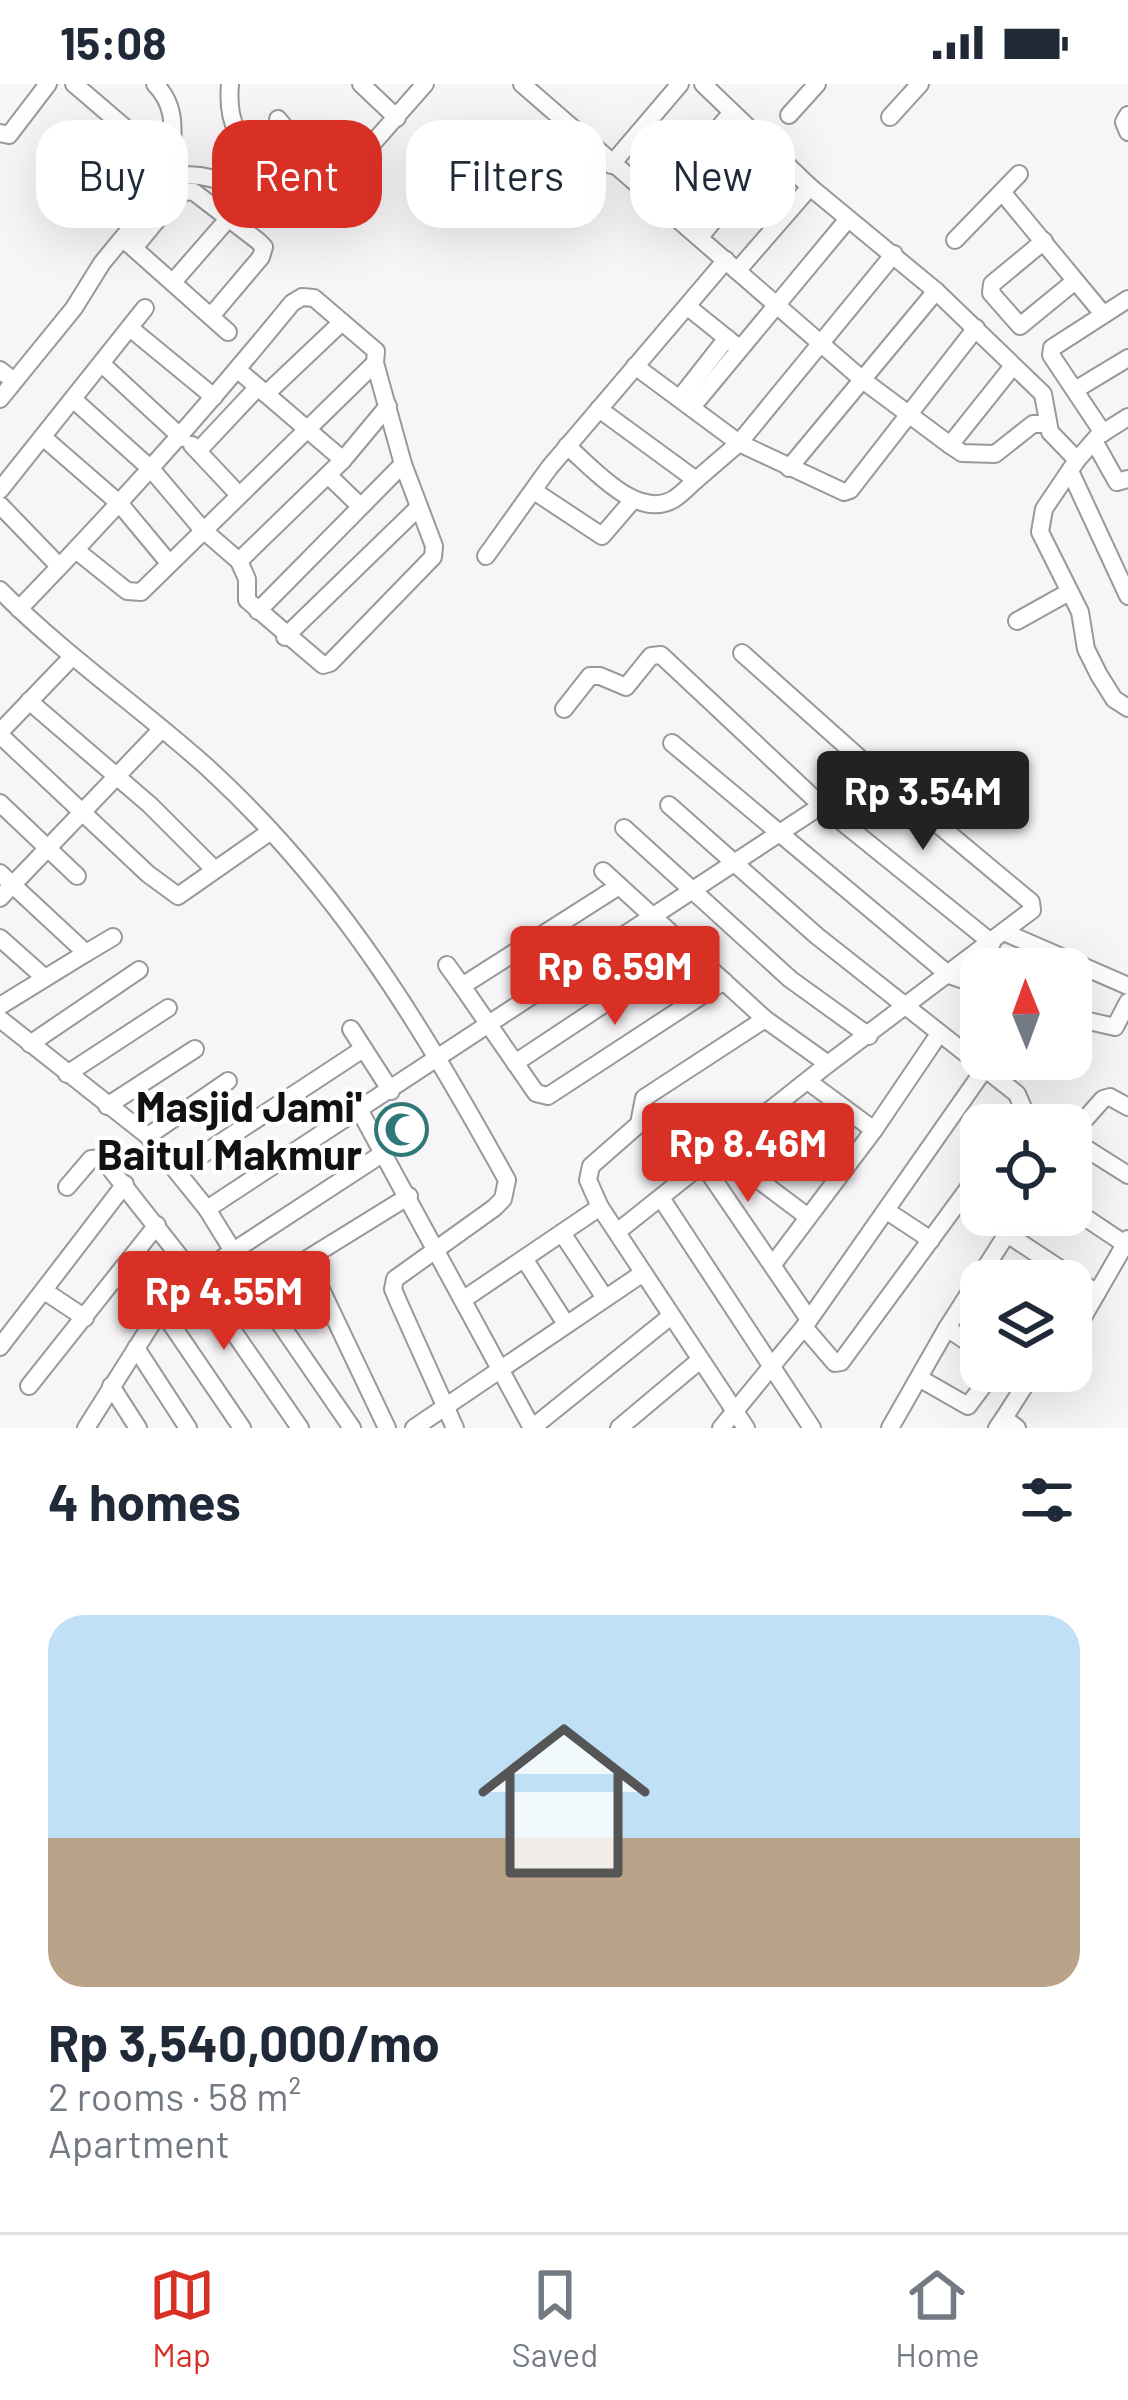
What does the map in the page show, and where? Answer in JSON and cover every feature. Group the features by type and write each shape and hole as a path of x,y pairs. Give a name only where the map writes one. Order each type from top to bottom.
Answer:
{"street":[{"path":"0,133 9,135 48,84"},
{"path":"74,84 114,120"},
{"path":"155,84 166,95 174,120"},
{"path":"230,84 232,120"},
{"path":"361,84 397,118"},
{"path":"382,134 425,84"},
{"path":"522,84 630,181"},
{"path":"611,165 680,84"},
{"path":"703,84 739,120"},
{"path":"789,115 817,84"},
{"path":"890,117 920,84"},
{"path":"724,120 730,112"},
{"path":"1128,115 1124,122 1128,132"},
{"path":"795,172 894,254 1043,394 1047,424 1071,458 1128,596"},
{"path":"955,240 1019,174"},
{"path":"486,556 567,446 635,366 810,187"},
{"path":"0,399 7,376 74,308 102,263 129,244 181,191 194,192 212,206"},
{"path":"1002,191 1103,314"},
{"path":"686,403 734,343 778,306 848,219"},
{"path":"129,244 139,228"},
{"path":"173,282 220,228"},
{"path":"212,315 264,252 240,228"},
{"path":"689,228 864,381 962,453 995,454 1033,424 1047,424"},
{"path":"700,237 707,228"},
{"path":"1044,241 992,284 991,292 1020,326 1075,281"},
{"path":"129,244 228,332"},
{"path":"567,446 633,500 650,505 671,501 739,443 894,254"},
{"path":"789,468 936,292"},
{"path":"19,609 58,565 76,551 120,505 152,470 183,437 292,303 302,297 314,298 376,351 375,363 434,546 433,557 323,665 258,611 244,594 248,579 239,561 202,529 152,470 74,400"},
{"path":"1128,299 1052,348 1116,481 1128,478"},
{"path":"688,307 734,343"},
{"path":"0,490 145,308"},
{"path":"198,451 342,322"},
{"path":"130,328 214,397"},
{"path":"635,366 739,443 837,491 850,490 976,328"},
{"path":"1075,390 1128,358"},
{"path":"76,551 134,595 141,592 375,363"},
{"path":"102,364 239,495"},
{"path":"950,445 1013,366"},
{"path":"238,370 343,460"},
{"path":"239,561 343,460 388,406"},
{"path":"599,409 696,479"},
{"path":"1128,417 1071,458 1040,521 1046,549 1080,612 1086,649 1114,699 1128,708"},
{"path":"44,438 120,505 170,562"},
{"path":"258,611 404,464"},
{"path":"328,475 360,506"},
{"path":"534,490 602,536 633,500"},
{"path":"0,506 58,565"},
{"path":"285,637 419,507"},
{"path":"0,590 72,657 206,766 337,904 398,992 507,1180 507,1189 494,1208 401,1271 393,1289 455,1428"},
{"path":"1017,621 1069,592"},
{"path":"617,1232 1032,910 1031,902 874,771 742,652"},
{"path":"564,709 590,676 626,687 651,656 661,655 821,805 999,938 1128,986"},
{"path":"72,657 0,734 148,874 178,896 271,831"},
{"path":"29,701 214,868"},
{"path":"86,953 4,885 47,848 160,731"},
{"path":"672,743 949,975 960,979"},
{"path":"207,1209 874,771"},
{"path":"0,803 77,876"},
{"path":"669,805 817,936 960,1049"},
{"path":"624,828 790,979 868,1036"},
{"path":"603,871 765,1019 828,1064"},
{"path":"462,986 619,886"},
{"path":"0,1006 113,937"},
{"path":"0,938 45,978"},
{"path":"514,1063 687,949"},
{"path":"447,964 538,1096 548,1096 724,981"},
{"path":"30,1044 139,970"},
{"path":"1092,1024 1115,1027 1128,1002"},
{"path":"67,1074 168,1008"},
{"path":"0,1019 148,1136 179,1170 352,1428"},
{"path":"742,1420 600,1207 588,1180 591,1166 638,1124 640,1102 765,1019"},
{"path":"351,1030 391,1090"},
{"path":"774,1263 939,1034"},
{"path":"107,1106 195,1049"},
{"path":"179,1170 363,1049"},
{"path":"721,1428 742,1420 771,1369 977,1080"},
{"path":"1000,1080 1022,1104"},
{"path":"148,1136 228,1082"},
{"path":"808,1082 874,1130"},
{"path":"1092,1113 1110,1097 1128,1107"},
{"path":"360,1111 532,1428 671,1316"},
{"path":"764,1117 842,1172"},
{"path":"720,1151 808,1217"},
{"path":"1092,1151 1128,1175"},
{"path":"86,1428 161,1309 195,1276 385,1152"},
{"path":"67,1187 98,1157 125,1184 300,1428"},
{"path":"703,1164 774,1263 806,1323 836,1363 960,1201"},
{"path":"0,1347 125,1184"},
{"path":"257,1291 410,1196"},
{"path":"661,1198 812,1428"},
{"path":"464,1299 600,1207"},
{"path":"887,1210 931,1240"},
{"path":"1092,1221 1126,1242 1092,1302"},
{"path":"28,1386 157,1225"},
{"path":"562,1233 605,1298"},
{"path":"1010,1236 1097,1293"},
{"path":"525,1260 566,1324"},
{"path":"308,1262 387,1428"},
{"path":"414,1428 643,1273"},
{"path":"46,1292 85,1318"},
{"path":"161,1309 242,1428"},
{"path":"892,1427 960,1309"},
{"path":"947,1328 960,1337"},
{"path":"136,1348 188,1428"},
{"path":"619,1428 700,1360"},
{"path":"919,1378 968,1406 978,1392"},
{"path":"111,1386 138,1428"},
{"path":"1006,1425 1022,1392"}],"place":[{"name":"Masjid Jami' Baitul Makmur","path":"401,1129"}]}
